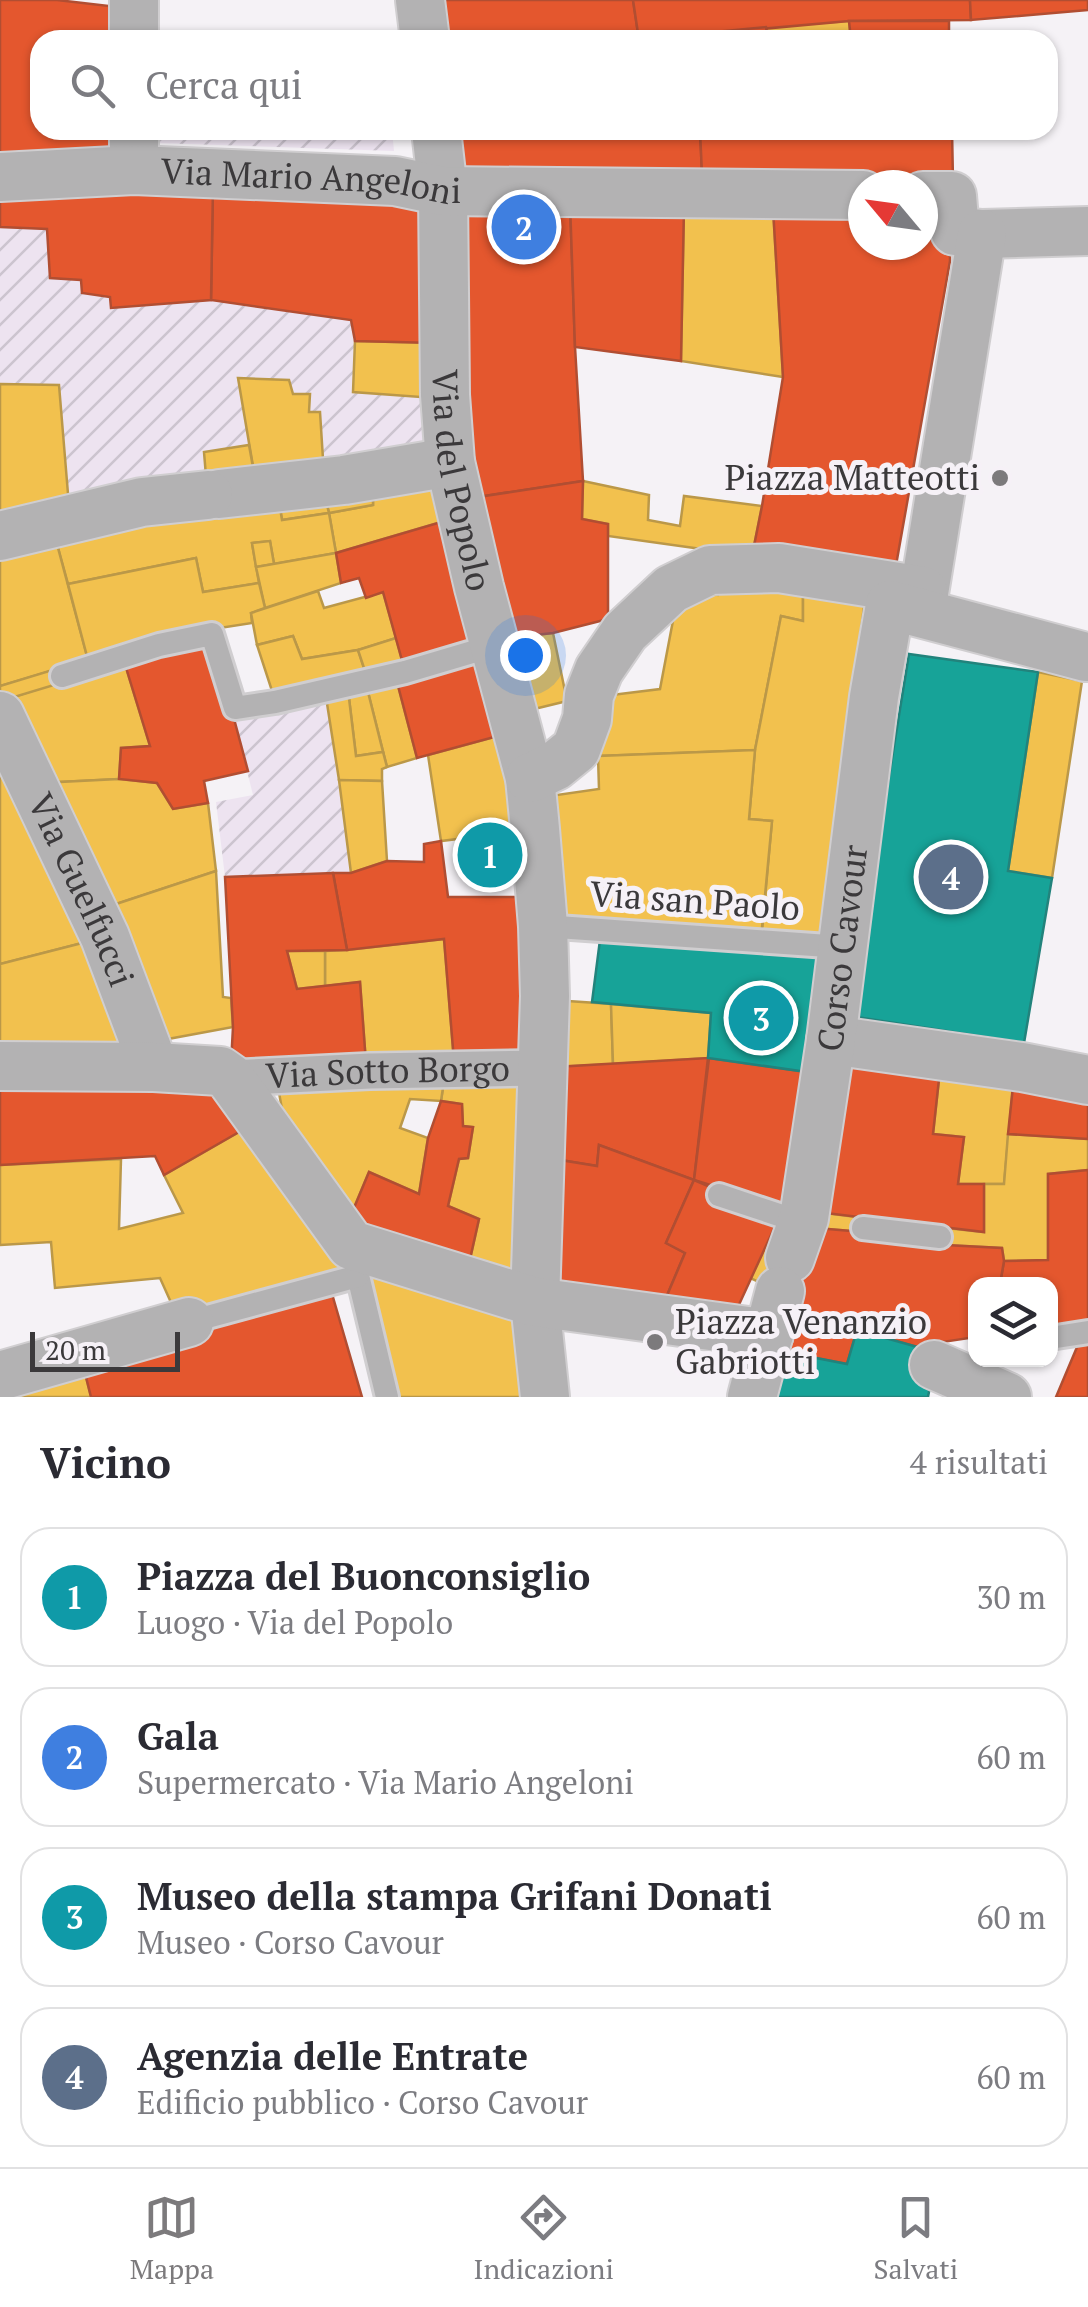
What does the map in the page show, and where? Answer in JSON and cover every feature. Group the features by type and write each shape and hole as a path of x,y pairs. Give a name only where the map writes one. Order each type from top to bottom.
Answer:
{"street":[{"path":"134,0 134,30"},
{"path":"420,0 424,30"},
{"name":"Via del Popolo","path":"437,140 443,191 450,462 478,588 530,778 543,926 546,996 535,1302"},
{"name":"Via Mario Angeloni","path":"0,177 134,150 394,181 443,191 848,195"},
{"path":"938,198 956,231 1088,231"},
{"path":"922,601 982,234"},
{"path":"0,536 142,502 344,480 450,462"},
{"path":"530,778 555,766 576,749 588,719 588,694 599,670 626,632 671,589 710,570 779,568 922,601 1086,656"},
{"name":"Corso Cavour","path":"789,1279 831,1040 883,638 890,605 922,601"},
{"name":"Via Guelfucci","path":"0,716 105,937 154,1066"},
{"path":"831,1040 1088,1080"},
{"path":"0,1066 154,1066 220,1071 230,1078 354,1260 535,1302 789,1279 752,1397"},
{"name":"Via Sotto Borgo","path":"230,1078 544,1068"},
{"path":"535,1302 545,1397"},
{"path":"0,1376 189,1322"},
{"path":"955,1360 1007,1397"}],"lane":[{"path":"62,676 159,645 212,634 235,708 406,672 496,645"},
{"name":"Via san Paolo","path":"543,926 842,947"},
{"path":"719,1196 789,1279"},
{"path":"863,1228 940,1237"},
{"path":"189,1322 354,1260 387,1397"},
{"path":"1058,1337 1088,1332"}],"shaded area":[{"path":"393,140 394,151 156,143"},
{"path":"0,227 47,229 51,278 81,280 82,293 110,297 111,308 211,300 351,320 355,341 353,392 434,398 438,457 324,475 320,413 309,412 310,395 293,394 289,380 239,378 249,445 204,452 207,488 69,506 0,384"},
{"path":"326,697 351,873 225,877 216,802 253,795 233,715"}],"building: Abitazioni":[{"path":"849,21 850,30 766,30 766,27"},
{"path":"684,207 773,208 783,377 681,361"},
{"path":"355,341 436,343 434,398 353,392"},
{"path":"238,378 289,380 293,394 310,394 309,412 320,412 324,475 256,484"},
{"path":"0,384 59,385 69,506 0,525"},
{"path":"249,445 256,484 207,488 204,452"},
{"path":"437,472 448,520 336,553 329,513 373,505 373,483"},
{"path":"583,481 649,495 648,520 680,526 684,496 762,506 752,556 608,536 608,524 582,519"},
{"path":"373,483 373,505 329,513 323,489"},
{"path":"323,489 329,513 282,520 278,496"},
{"path":"278,496 282,520 329,513 336,553 274,564 270,541 252,543 259,583 203,592 196,558 68,584 54,533"},
{"path":"54,533 88,660 0,686 0,546"},
{"path":"270,541 274,564 256,567 252,543"},
{"path":"336,553 341,583 265,608 256,567"},
{"path":"196,558 203,592 259,583 265,608 251,613 252,623 155,638 88,660 68,584"},
{"path":"724,577 803,584 803,621 781,616 755,750 598,756 595,697 660,689 675,610 699,593 718,595"},
{"path":"803,584 866,591 822,937 762,931 772,821 749,819 755,750 781,616 803,621"},
{"path":"318,591 324,608 383,592 396,638 358,650 302,659 293,636 257,645 251,613"},
{"path":"553,633 567,701 518,713 500,639"},
{"path":"293,636 302,659 358,650 366,674 273,694 257,645"},
{"path":"396,638 403,664 366,674 358,650"},
{"path":"124,661 150,746 121,748 119,779 40,783 1,701"},
{"path":"59,668 64,682 1,701 0,686"},
{"path":"1038,672 1082,681 1052,878 1008,871"},
{"path":"396,678 417,758 387,767 366,684"},
{"path":"366,684 383,752 356,756 348,690"},
{"path":"348,690 356,756 383,752 387,767 382,769 382,781 339,780 326,697"},
{"path":"509,733 523,831 441,841 428,755"},
{"path":"755,750 749,819 772,821 761,938 559,920 543,797 599,789 598,756"},
{"path":"0,751 90,941 0,964"},
{"path":"119,779 157,783 173,809 208,803 216,871 107,907 40,783"},
{"path":"339,780 382,781 387,861 351,873"},
{"path":"216,871 223,997 231,998 233,1027 157,1041 107,907"},
{"path":"444,939 454,1061 366,1063 360,982 325,986 325,951"},
{"path":"90,941 137,1050 0,1047 0,964"},
{"path":"287,951 325,951 325,986 297,989"},
{"path":"553,1000 611,1004 613,1064 555,1067"},
{"path":"611,1004 711,1013 708,1058 613,1064"},
{"path":"940,1070 1014,1076 1004,1184 958,1184 964,1137 933,1134"},
{"path":"525,1072 525,1292 466,1277 479,1219 448,1206 459,1159 468,1158 473,1127 463,1126 462,1104 441,1101 445,1074"},
{"path":"445,1074 441,1101 410,1099 400,1128 428,1138 419,1194 369,1172 351,1215 292,1139 277,1082"},
{"path":"253,1124 352,1273 178,1318 160,1278 55,1288 51,1242 0,1245 0,1165 121,1159 119,1229 183,1213 164,1175"},
{"path":"1008,1134 1088,1139 1088,1170 1048,1174 1048,1260 1004,1261 1002,1248 945,1245 946,1228 984,1232 984,1184 1004,1184"},
{"path":"817,1212 864,1218 863,1232 816,1228"},
{"path":"765,1245 804,1265 794,1298 750,1278"},
{"path":"368,1272 524,1316 537,1397 395,1397"},
{"path":"81,1357 91,1397 0,1397"}],"building: Negozi":[{"path":"0,0 57,0 118,7 118,30 30,30 30,140 117,140 116,162 0,162"},
{"path":"432,0 633,0 638,30 435,30"},
{"path":"633,0 970,0 971,20 849,21 750,30 638,30"},
{"path":"970,0 1088,0 1088,10 971,20"},
{"path":"849,21 949,21 949,30 850,30"},
{"path":"445,140 700,140 702,174 449,177"},
{"path":"700,140 952,140 953,181 938,181 938,170 848,170 848,178 702,174"},
{"path":"213,186 432,201 436,343 355,341 351,320 211,300"},
{"path":"213,186 211,300 111,308 110,297 82,293 81,280 50,278 47,229 0,227 0,189"},
{"path":"449,196 570,202 583,481 465,499"},
{"path":"570,202 684,207 681,361 575,347"},
{"path":"773,208 848,210 848,260 938,260 938,213 950,213 950,261 895,571 752,556 783,377"},
{"path":"583,481 582,519 608,524 608,619 553,633 500,639 465,499"},
{"path":"448,520 484,643 403,664 383,592 366,598 359,578 341,583 336,553"},
{"path":"206,640 248,771 204,781 208,803 173,809 157,783 119,779 121,748 150,746 124,661"},
{"path":"485,652 509,733 417,758 396,678"},
{"path":"441,841 448,897 529,897 531,1061 454,1061 444,939 347,950 333,873 351,873 387,861 424,862 424,844"},
{"path":"333,873 347,950 287,951 297,989 360,982 366,1063 231,1064 233,1027 225,877"},
{"path":"708,1058 694,1180 599,1145 597,1166 548,1158 555,1067"},
{"path":"709,1058 807,1072 789,1209 694,1180"},
{"path":"838,1058 940,1070 933,1134 964,1137 958,1184 984,1184 984,1232 817,1212"},
{"path":"1014,1076 1088,1088 1088,1139 1008,1134"},
{"path":"0,1078 220,1083 253,1124 164,1175 155,1156 0,1165"},
{"path":"441,1101 462,1104 463,1126 473,1127 468,1158 459,1159 448,1206 479,1219 466,1277 400,1255 351,1215 369,1172 419,1194 428,1138"},
{"path":"599,1145 694,1180 666,1243 685,1253 660,1312 543,1293 548,1158 597,1166"},
{"path":"1088,1170 1088,1321 1058,1325 1058,1277 1001,1277 1004,1261 1048,1260 1048,1174"},
{"path":"694,1180 777,1222 731,1322 660,1312 685,1253 666,1243"},
{"path":"816,1228 945,1245 1002,1248 1001,1277 968,1277 968,1338 942,1342 939,1353 857,1330 847,1364 780,1351"},
{"path":"330,1287 362,1397 91,1397 81,1357"},
{"path":"1080,1340 1088,1342 1088,1397 1056,1397"}],"building: Pubblico":[{"path":"909,654 1038,672 1008,871 1052,878 1024,1043 850,1016"},
{"path":"601,932 820,951 807,1072 708,1058 711,1013 592,1002"},
{"path":"857,1330 939,1353 928,1397 769,1397 780,1351 847,1364"}],"place":[{"name":"Gala","path":"524,227"},
{"name":"Piazza Matteotti","path":"1000,478"},
{"name":"Piazza del Buonconsiglio","path":"490,855"},
{"name":"Agenzia delle Entrate","path":"951,877"},
{"name":"Museo della stampa Grifani Donati","path":"761,1018"},
{"name":"Piazza Venanzio Gabriotti","path":"655,1342"}]}
